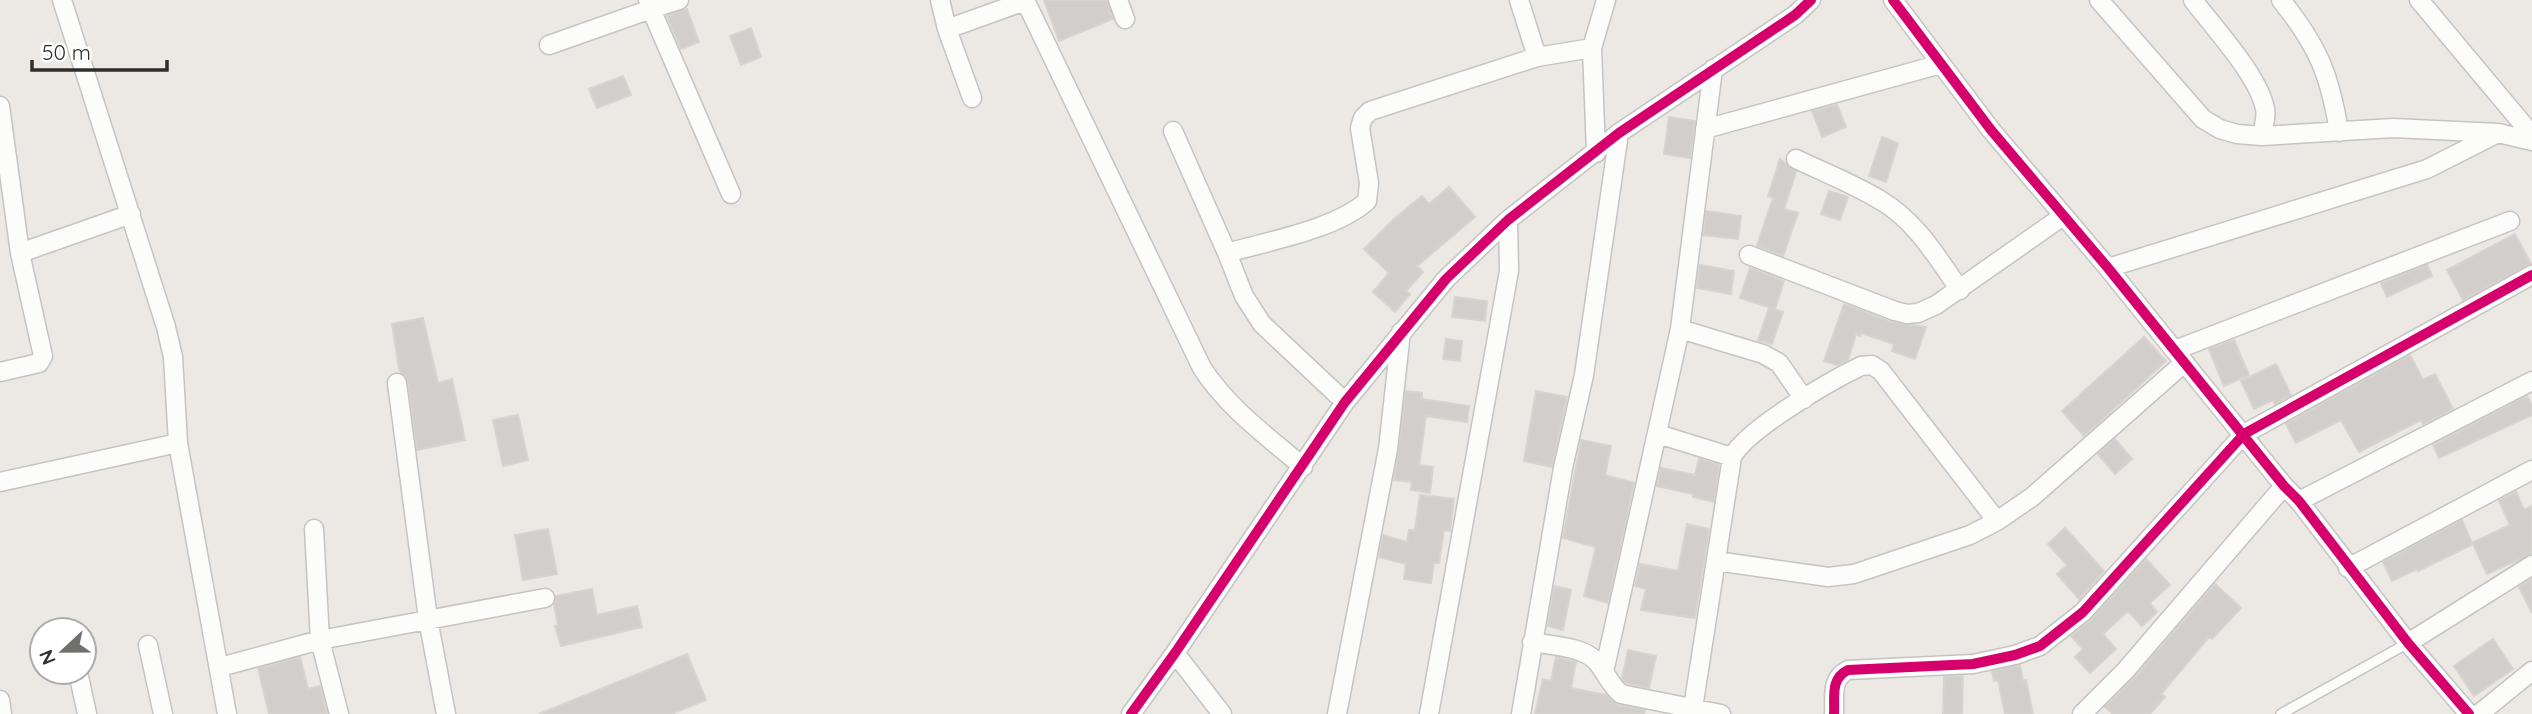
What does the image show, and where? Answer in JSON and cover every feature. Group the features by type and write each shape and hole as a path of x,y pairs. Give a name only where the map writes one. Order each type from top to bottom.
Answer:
{"street":[{"path":"62,0 171,347 178,443 227,714"},
{"path":"549,45 650,4 679,0"},
{"path":"940,0 947,29 972,98"},
{"path":"1118,0 1125,19"},
{"path":"1519,0 1536,57"},
{"path":"1596,153 1591,48 1606,0"},
{"path":"1131,714 1303,467 1345,402 1446,279 1508,220 1619,133 1795,15 1811,0"},
{"path":"1893,0 1991,130 2299,501 2348,568 2469,714"},
{"path":"2099,0 2203,119 2228,131 2262,136 2393,128 2532,138"},
{"path":"2193,0 2250,75 2262,97 2266,112 2262,136"},
{"path":"2281,0 2312,43 2326,72 2339,132"},
{"path":"2419,0 2532,138"},
{"path":"947,29 1025,1 1202,368 1216,389 1234,408 1303,467"},
{"path":"650,4 731,194"},
{"path":"1227,253 1333,221 1353,213 1367,201 1369,183 1360,128 1363,118 1370,111 1536,57 1591,48"},
{"path":"1705,129 1941,64"},
{"path":"1604,672 1679,329 1713,69"},
{"path":"0,106 20,253 43,356 39,363 0,372"},
{"path":"1173,131 1244,296 1262,324 1345,402"},
{"path":"1521,714 1563,468 1584,375 1619,133"},
{"path":"2108,268 2427,169 2498,134"},
{"path":"1796,159 1881,200 1908,221 1960,290"},
{"path":"20,253 131,214"},
{"path":"1749,255 1907,314 1926,310 1960,290 2063,216"},
{"path":"1429,714 1509,271 1508,220"},
{"path":"1716,561 1818,576 1854,574 1970,535 1997,521 2032,497 2179,356 2510,221"},
{"path":"1834,714 1835,683 1839,674 1848,670 1973,664 2015,655 2040,646 2083,612 2244,434 2532,275"},
{"path":"1679,329 1763,354 1779,363 1804,399"},
{"path":"1337,714 1388,449 1401,332"},
{"path":"1693,708 1732,457 1744,440 1804,399 1861,366 1872,365 1881,371 1997,521"},
{"path":"2299,501 2532,381"},
{"path":"397,383 428,619 446,714"},
{"path":"1658,434 1732,457"},
{"path":"0,482 178,443"},
{"path":"2348,568 2532,470"},
{"path":"2082,714 2125,671 2284,486"},
{"path":"314,528 320,640 339,714"},
{"path":"2408,643 2532,565"},
{"path":"220,667 320,640 545,598"},
{"path":"1532,642 1584,652 1596,660 1611,686 1621,694 1721,714"},
{"path":"148,645 163,714"},
{"path":"1175,653 1222,714"},
{"path":"2479,714 2532,671"},
{"path":"81,686 87,714"},
{"path":"0,700 2,714"}],"lane":[{"path":"2281,714 2408,643"}],"building":[{"path":"1044,0 1107,0 1113,19 1059,41"},
{"path":"687,9 699,42 681,49 667,16"},
{"path":"751,28 761,57 741,65 730,36"},
{"path":"623,76 631,95 597,108 589,89"},
{"path":"1837,105 1846,127 1822,137 1812,111"},
{"path":"1669,117 1695,121 1690,158 1664,154"},
{"path":"1882,137 1898,143 1886,182 1869,176"},
{"path":"1780,159 1796,172 1784,209 1798,213 1783,256 1757,246 1773,198 1768,196"},
{"path":"1449,187 1475,217 1417,266 1423,272 1406,291 1410,294 1395,312 1373,292 1389,273 1364,249 1422,196 1429,204"},
{"path":"1829,191 1848,197 1840,220 1821,214"},
{"path":"1706,211 1741,216 1738,239 1703,235"},
{"path":"2515,234 2531,264 2463,300 2447,270"},
{"path":"1700,265 1734,271 1731,294 1697,288"},
{"path":"2427,265 2432,276 2387,297 2381,283"},
{"path":"1750,268 1784,281 1775,309 1740,298"},
{"path":"1455,297 1487,301 1485,321 1452,317"},
{"path":"1844,304 1892,322 1926,327 1915,359 1892,351 1894,344 1861,333 1860,336 1856,334 1848,360 1837,365 1824,361"},
{"path":"1769,308 1783,312 1772,344 1758,340"},
{"path":"423,318 438,383 452,379 465,440 417,450 408,382 399,369 392,324"},
{"path":"2144,337 2166,361 2084,436 2062,411"},
{"path":"1446,339 1462,341 1460,361 1443,359"},
{"path":"2234,340 2249,375 2224,386 2209,349"},
{"path":"2410,355 2423,380 2435,374 2453,409 2423,424 2421,420 2359,452 2341,420 2296,443 2286,424"},
{"path":"2276,364 2291,395 2275,404 2273,400 2254,409 2241,381"},
{"path":"1406,391 1422,393 1422,399 1469,406 1467,422 1426,416 1419,465 1433,467 1430,493 1411,490 1412,482 1394,480"},
{"path":"1536,391 1567,397 1552,467 1524,461"},
{"path":"2527,396 2532,406 2532,415 2439,458 2433,445"},
{"path":"518,415 528,460 503,466 493,420"},
{"path":"2115,439 2132,459 2115,474 2098,454"},
{"path":"1581,440 1611,446 1605,475 1634,483 1608,603 1584,596 1596,547 1563,538"},
{"path":"1699,459 1719,465 1714,502 1657,486 1661,468 1695,475"},
{"path":"2516,492 2524,510 2532,506 2532,554 2487,574 2473,544 2392,581 2383,562 2462,520 2472,543 2510,525 2499,501"},
{"path":"1420,495 1454,499 1450,531 1444,530 1439,563 1434,563 1431,583 1404,579 1406,564 1379,557 1383,535 1407,542 1409,530 1415,530"},
{"path":"1687,524 1709,529 1695,618 1641,610 1646,589 1635,586 1640,564 1678,571"},
{"path":"2065,528 2104,571 2079,599 2057,574 2067,565 2048,544"},
{"path":"548,529 557,574 523,580 515,535"},
{"path":"2146,559 2170,585 2150,603 2157,612 2142,626 2128,611 2103,634 2116,649 2090,673 2075,657 2083,649 2071,636 2091,620"},
{"path":"2532,578 2532,613 2519,587"},
{"path":"2215,584 2241,608 2212,639 2209,637 2161,694 2165,697 2150,714 2113,714 2105,707 2134,678"},
{"path":"1554,586 1571,590 1563,630 1548,626"},
{"path":"592,589 597,615 637,606 642,627 561,646 555,626 558,626 554,605 556,596"},
{"path":"2493,639 2513,669 2474,696 2454,666"},
{"path":"1628,650 1656,656 1649,688 1626,683 1622,679"},
{"path":"687,654 706,700 671,714 539,714"},
{"path":"300,657 308,689 320,686 327,714 269,714 258,668"},
{"path":"1556,657 1576,662 1571,688 1606,695 1618,705 1645,710 1644,714 1535,714 1543,679 1551,681"},
{"path":"2020,665 2033,714 2005,714 1998,680 1994,681 1992,671"},
{"path":"1963,676 1962,714 1943,714 1944,677"}],"cycle path":[{"path":"1131,714 1345,402 1446,279 1508,220 1619,133 1795,15 1811,0"},
{"path":"1893,0 1991,130 2299,501 2408,643 2469,714"},
{"path":"1834,714 1836,683 1848,670 1973,664 2015,655 2040,646 2083,612 2244,434 2532,275"}]}
